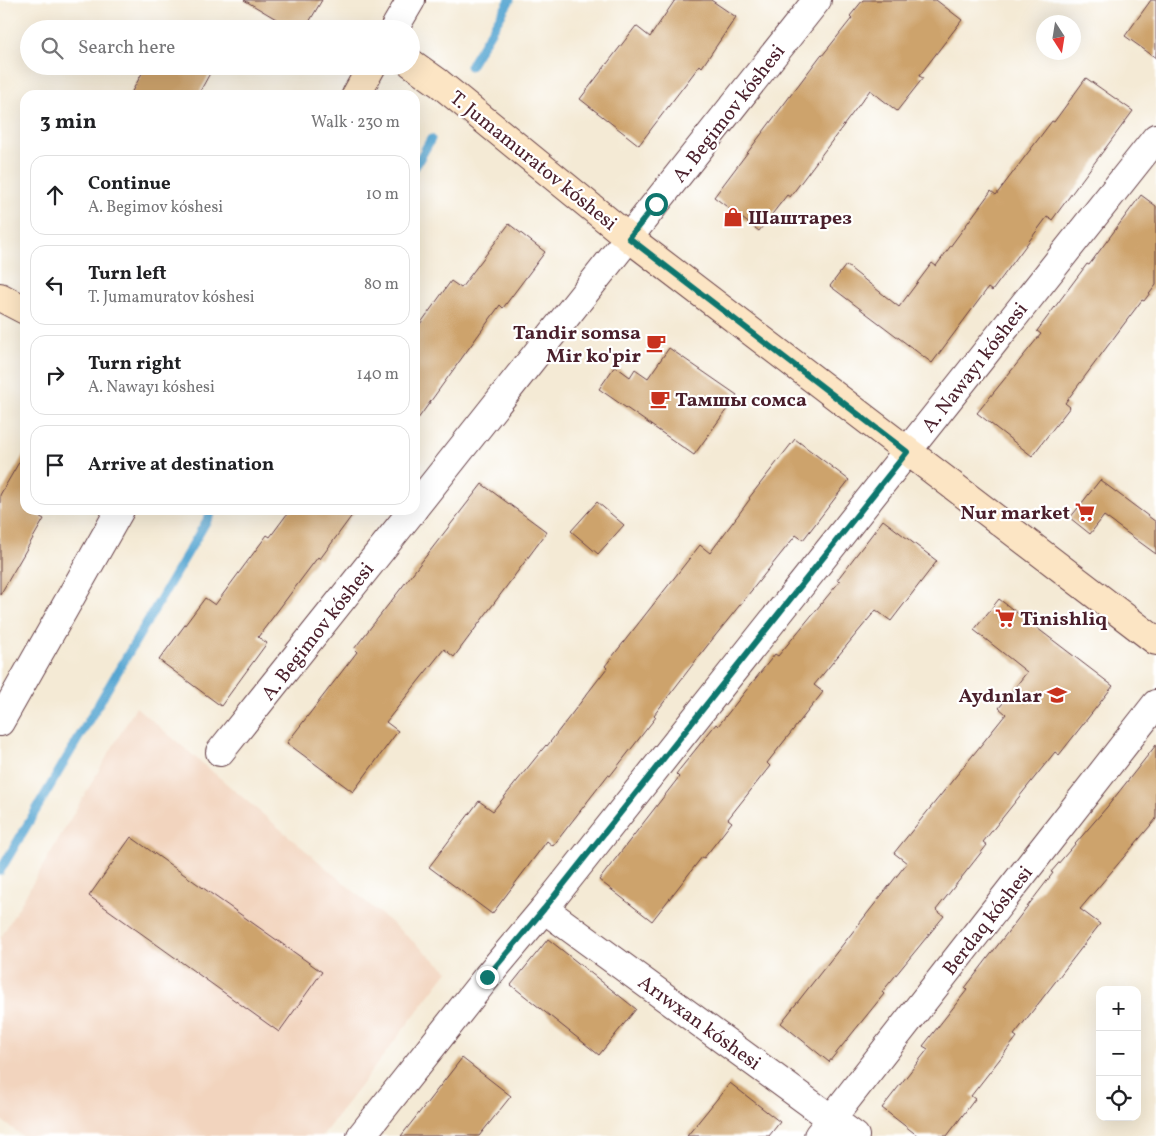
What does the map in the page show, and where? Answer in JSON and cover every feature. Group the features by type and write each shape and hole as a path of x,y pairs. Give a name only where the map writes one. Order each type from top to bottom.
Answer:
{"main road":[{"name":"T. Jumamuratov kóshesi","path":"420,69 446,88 629,238 1156,642"},
{"path":"359,90 367,75"},
{"path":"0,297 20,307"}],"street":[{"path":"399,20 411,0"},
{"name":"A. Begimov kóshesi","path":"420,501 817,0"},
{"name":"A. Nawayı kóshesi","path":"362,1136 1156,138"},
{"path":"0,722 117,515"},
{"name":"A. Begimov kóshesi","path":"220,752 409,515"},
{"name":"Berdaq kóshesi","path":"825,1127 1156,704"},
{"name":"Arıwxan kóshesi","path":"544,909 825,1127 855,1136"}],"shaded area":[{"path":"136,707 448,971 322,1136 22,1136 0,1119 0,939"}],"building":[{"path":"244,0 322,0 310,20 278,20"},
{"path":"675,0 711,0 736,17 702,67 700,65 639,145 580,99 636,26 650,37"},
{"path":"863,0 936,0 962,20 919,76 923,78 897,111 870,90 790,197 787,195 759,231 714,197 821,55 852,18 850,16"},
{"path":"1151,0 1156,0 1156,58 1125,36"},
{"path":"141,75 209,75 201,90 133,90"},
{"path":"1086,78 1133,111 1052,220 1047,217 992,291 988,288 932,363 830,286 846,265 899,307 932,263 936,266 991,191 996,195"},
{"path":"1141,195 1156,206 1156,285 1144,301 1142,300 1065,403 1070,407 1032,456 977,413 1041,334 1037,331"},
{"path":"509,224 545,252 503,308 500,305 420,416 420,324 451,281 461,288"},
{"path":"669,348 737,395 694,455 599,389 615,366 630,377 635,369 648,378"},
{"path":"795,439 849,480 803,540 796,535 707,646 654,715 656,717 610,776 608,775 553,846 547,841 492,914 429,867 479,801 493,811 547,746 607,668 605,666 700,545 710,553 749,498"},
{"path":"20,461 20,515 37,515 44,519 0,595 0,495"},
{"path":"1100,480 1156,522 1156,554 1104,516 1090,534 1070,518"},
{"path":"482,484 547,532 454,657 444,649 386,722 398,731 353,792 287,743 357,652 354,649"},
{"path":"597,502 624,525 598,554 571,531"},
{"path":"286,515 352,515 258,637 267,643 221,706 159,660 205,598 215,605 267,535 270,537"},
{"path":"883,520 937,561 891,621 876,610 814,685 823,692 767,763 770,766 728,819 732,822 652,921 599,880 679,777 676,774 716,724 718,726 775,654 778,656 840,581 837,580"},
{"path":"999,599 1113,686 1059,755 1055,752 983,842 987,845 936,910 944,916 882,992 884,994 829,1062 781,1023 907,863 894,853 1006,714 999,708 1027,672 974,630"},
{"path":"1156,745 1156,819 1080,909 1100,924 1014,1035 1017,1037 971,1096 975,1099 947,1136 918,1136 882,1108 928,1049 923,1046 967,990 965,988 1053,873 1051,872 1107,807"},
{"path":"131,837 322,972 279,1032 89,896"},
{"path":"548,939 636,1009 599,1055 511,985"},
{"path":"462,1058 511,1096 479,1136 401,1136"},
{"path":"730,1083 780,1122 769,1136 687,1136"}],"waterway":[{"path":"470,66 510,0"},
{"path":"420,158 431,139"},
{"path":"0,871 210,515"}],"place":[{"name":"Шаштарез","path":"733,217"},
{"name":"Tandir somsa Mir ko'pir","path":"656,343"},
{"name":"Тамшы сомса","path":"660,399"},
{"name":"Nur market","path":"1085,512"},
{"name":"Tinishliq","path":"1005,618"},
{"name":"Aydınlar","path":"1057,695"}],"route":[{"path":"487,977 544,909 907,452 629,238 656,204"}]}
